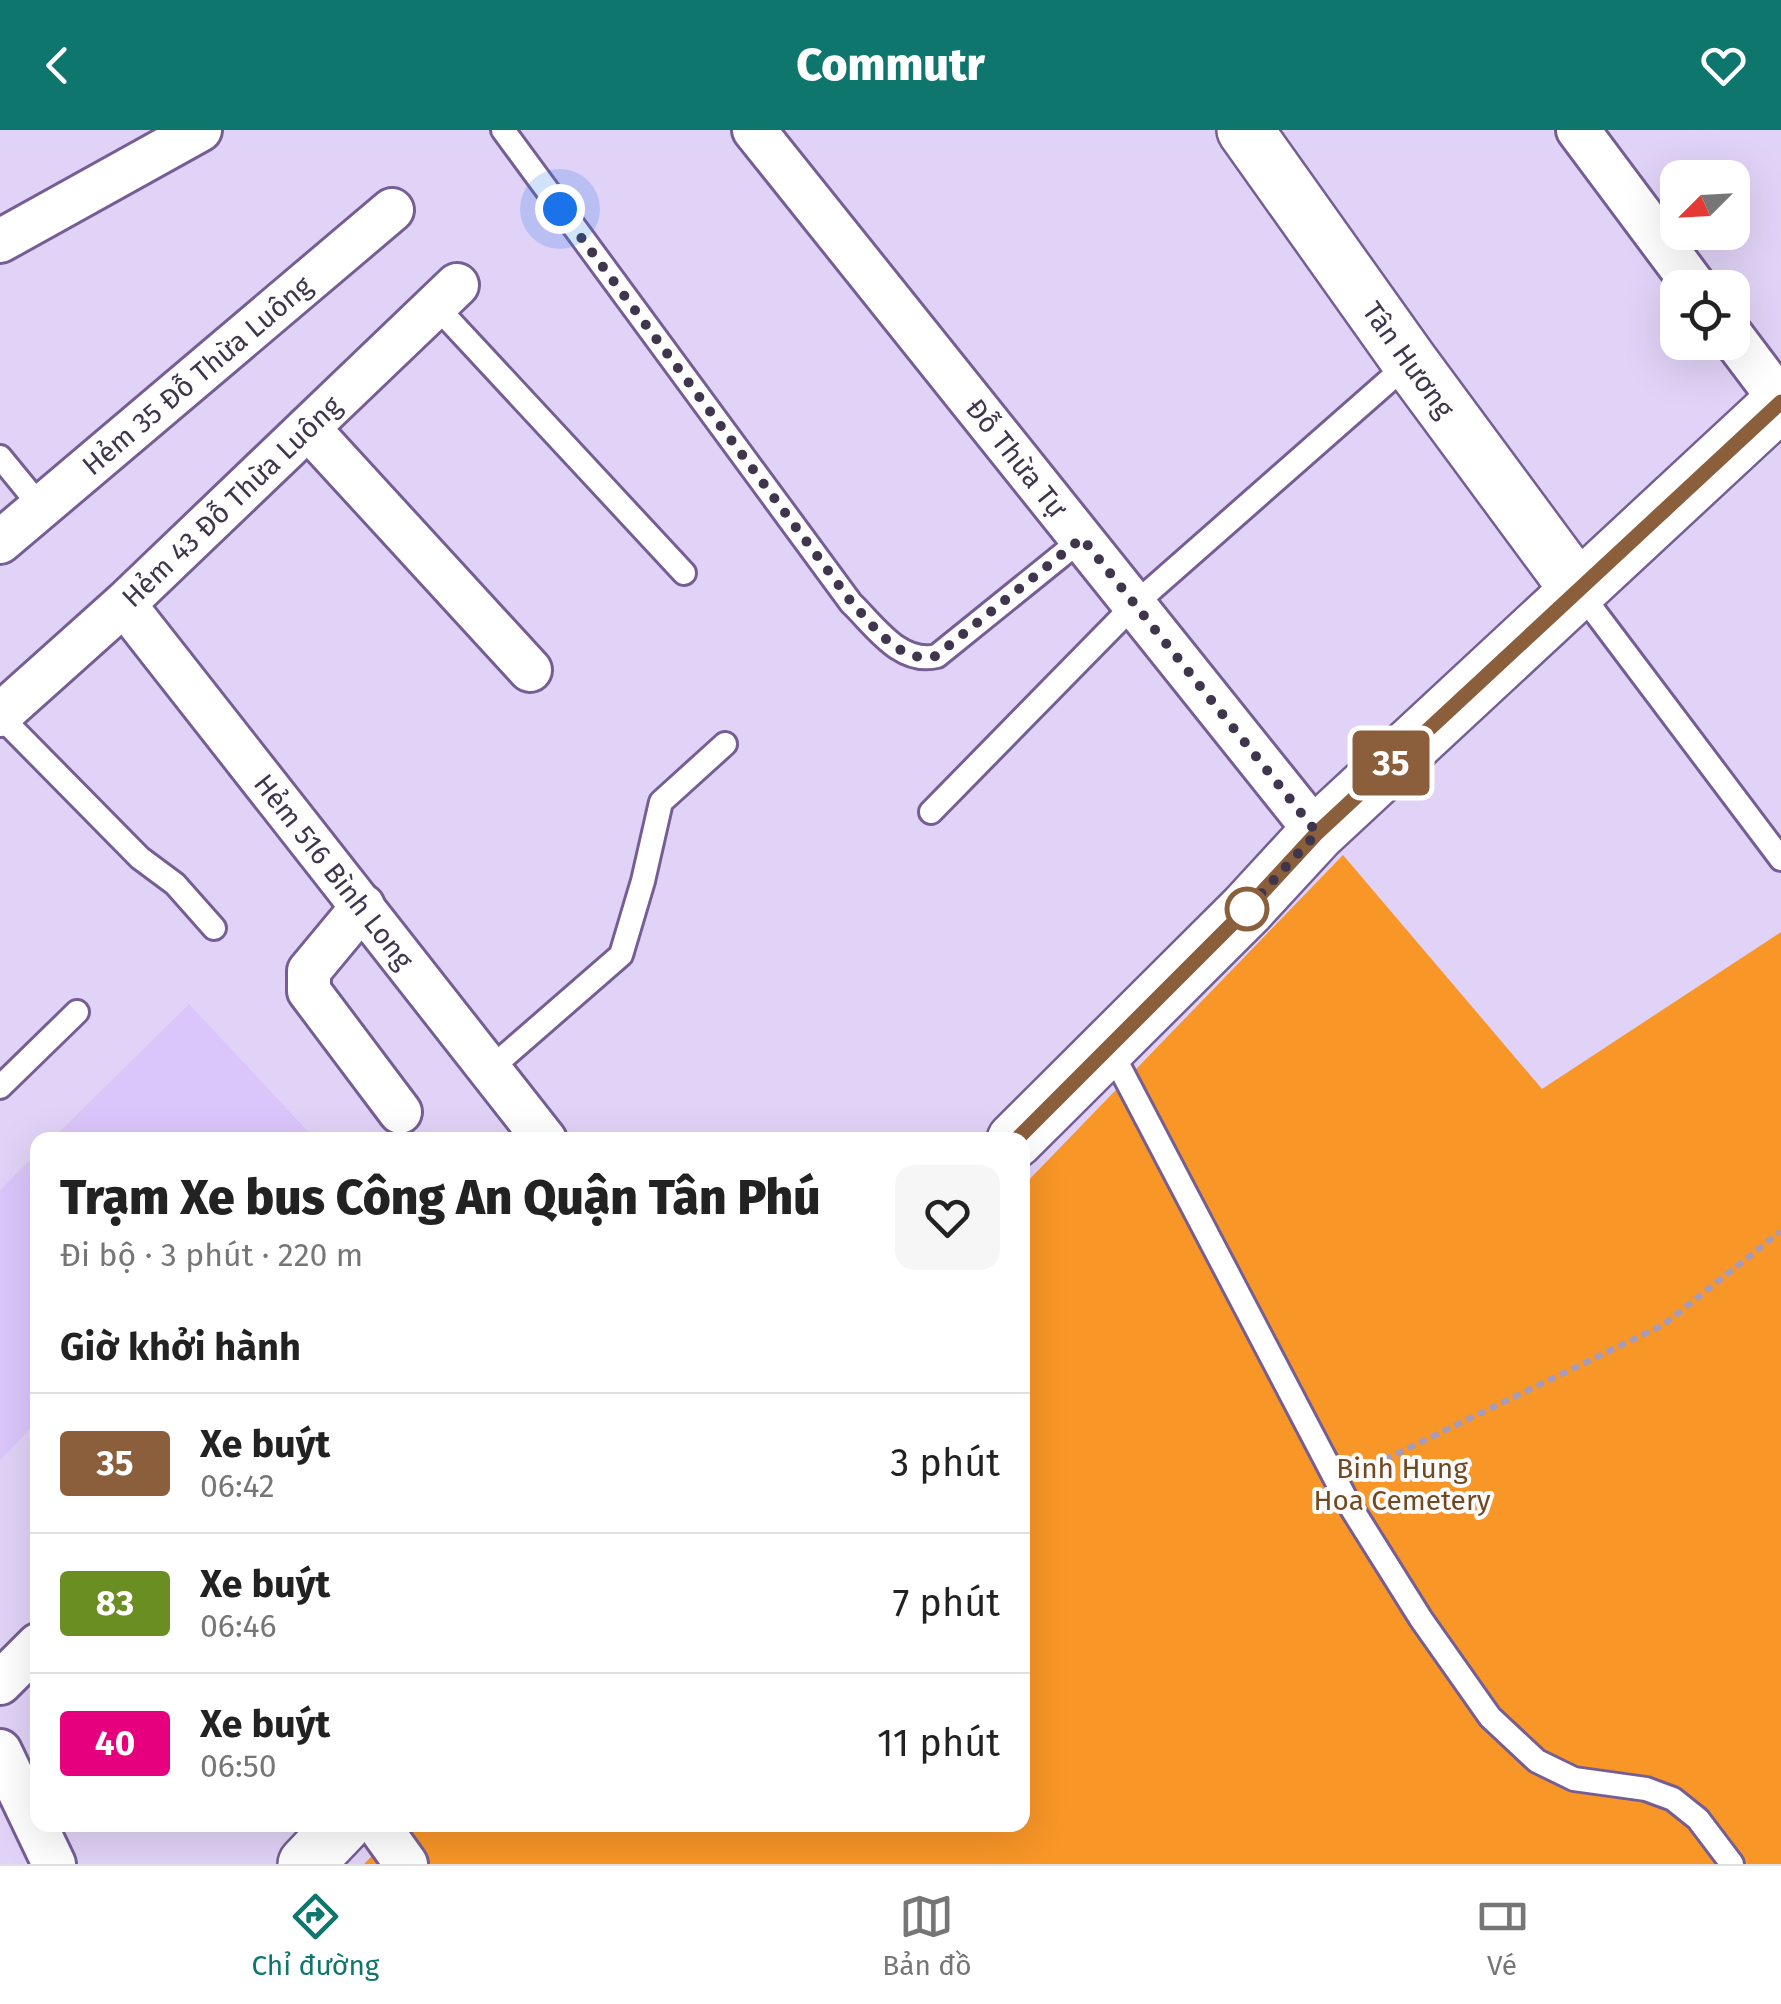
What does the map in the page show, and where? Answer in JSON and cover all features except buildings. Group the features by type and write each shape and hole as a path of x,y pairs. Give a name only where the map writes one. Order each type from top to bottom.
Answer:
{"main road":[{"name":"Tân Hương","path":"1245,130 1577,588"},
{"path":"1024,1132 1246,910 1317,833 1781,402"},
{"path":"306,1864 336,1832"}],"street":[{"path":"0,241 200,130"},
{"name":"Đỗ Thừa Tự","path":"754,130 1317,833"},
{"path":"1578,130 1683,270"},
{"name":"Hẻm 35 Đỗ Thừa Luông","path":"0,542 392,210"},
{"name":"Hẻm 43 Đỗ Thừa Luông","path":"0,716 124,604 447,296"},
{"path":"1750,360 1781,402"},
{"path":"308,428 530,670"},
{"name":"Hẻm 516 Bình Long","path":"124,604 539,1132"},
{"path":"363,906 308,971 309,992 400,1112"},
{"path":"0,1683 30,1653"},
{"path":"0,1751 30,1814"},
{"path":"39,1832 54,1864"},
{"path":"383,1832 406,1864"}],"lane":[{"path":"503,130 852,603 898,650 923,660 936,656 1082,538"},
{"path":"447,296 684,573"},
{"path":"931,812 1136,604 1410,362"},
{"path":"0,457 41,507"},
{"path":"1577,588 1781,858"},
{"path":"0,716 140,858 175,884 214,928"},
{"path":"490,1069 621,955 644,882 661,802 725,744"},
{"path":"0,1087 77,1012"},
{"path":"1109,1047 1338,1482 1420,1619 1490,1717 1538,1761 1574,1779 1646,1790 1673,1800 1698,1818 1732,1864"}],"path":[{"path":"1338,1482 1663,1326 1781,1231"}],"shaded area":[{"path":"189,1004 309,1132 59,1132"},
{"path":"30,1160 30,1429 0,1460 0,1190"}],"green space":[{"name":"Binh Hung Hoa Cemetery","path":"1343,855 1542,1089 1781,932 1781,1864 364,1864 395,1832 1030,1832 1030,1179"}],"bus line":[{"name":"35","path":"1024,1132 1246,910 1317,833 1781,402"}],"route":[{"path":"560,209 852,603 898,650 923,660 936,656 1082,538 1317,833 1247,909"}]}
